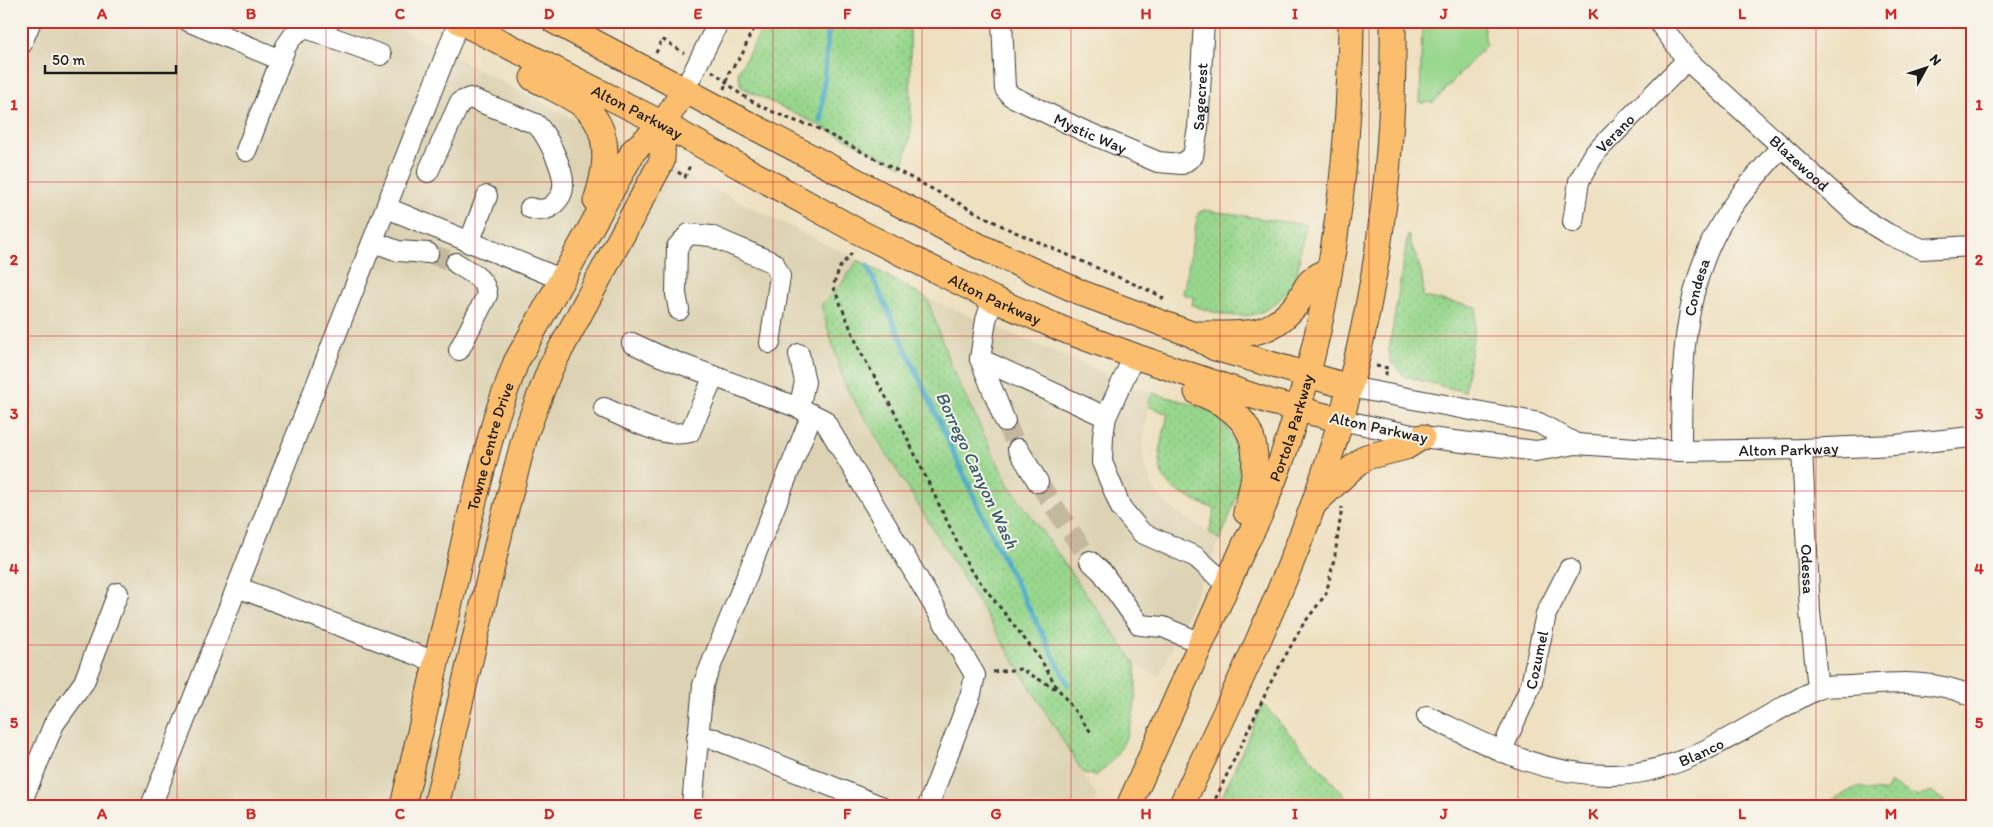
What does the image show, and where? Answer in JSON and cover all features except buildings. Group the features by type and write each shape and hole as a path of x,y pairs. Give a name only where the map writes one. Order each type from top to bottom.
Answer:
{"main road":[{"name":"Alton Parkway","path":"459,21 663,124 859,232 994,299 1062,329 1135,356 1298,410 1341,420"},
{"name":"Alton Parkway","path":"554,21 979,246 1084,294 1191,334 1215,348 1350,387"},
{"name":"Portola Parkway","path":"1129,806 1227,585 1259,521 1298,410 1329,269 1347,130 1351,21"},
{"path":"1181,806 1248,660 1313,506 1350,387 1381,231 1391,113 1393,21"},
{"path":"481,33 489,54 579,103 594,118 604,138 606,156 603,179 593,209 590,234"},
{"name":"Towne Centre Drive","path":"403,806 468,520 496,417 516,362 590,234 634,150 663,124 685,89"},
{"name":"Towne Centre Drive","path":"436,806 450,753 499,537 526,432 550,369 662,161 663,124"},
{"path":"1191,334 1242,336 1265,329 1286,316 1298,304 1310,283 1329,269"},
{"path":"1135,356 1151,375 1212,397 1232,409 1246,426 1253,442 1257,466 1255,481 1244,520 1246,544"},
{"path":"1313,506 1366,457 1406,447 1422,438"}],"street":[{"path":"21,45 31,21"},
{"path":"188,21 281,60"},
{"path":"151,806 374,242 459,21"},
{"path":"685,89 719,21"},
{"name":"Mystic Way","path":"1002,21 1005,89 1011,96 1082,130 1158,162 1182,164"},
{"name":"Sagecrest","path":"1182,164 1194,156 1198,128 1204,21"},
{"name":"Blazewood","path":"1658,21 1688,60 1781,147 1857,214 1888,234 1922,249 1972,246"},
{"path":"246,151 286,46 293,36 306,28 381,55"},
{"name":"Verano","path":"1573,222 1580,181 1595,153 1688,60"},
{"path":"428,172 460,102 470,98 536,124 544,131 563,176 564,187 560,198 551,208 537,210 530,208"},
{"name":"Condesa","path":"1681,450 1684,367 1690,310 1700,271 1722,222 1781,147"},
{"path":"469,243 487,196"},
{"path":"387,208 563,280"},
{"path":"679,310 676,294 677,247 689,234 710,236 774,264 778,269 780,276 770,343"},
{"path":"374,242 398,251 428,253"},
{"path":"456,262 482,280 487,286 487,295 459,350"},
{"path":"994,299 986,320 980,360 1005,421"},
{"path":"632,343 806,411 824,420 976,676 971,694 928,806"},
{"path":"692,806 703,685 806,411 805,382 799,354"},
{"path":"1135,356 1106,417 1102,462 1120,508 1142,532 1177,550 1196,557 1227,585"},
{"path":"980,360 1106,417"},
{"path":"604,408 649,427 677,435 690,432 714,376"},
{"name":"Alton Parkway","path":"1350,387 1539,423 1576,444"},
{"name":"Alton Parkway","path":"1341,420 1422,438 1536,451 1576,444 1681,450 1802,449 1895,445 1972,437"},
{"path":"1018,449 1038,482"},
{"name":"Odessa","path":"1802,449 1810,612 1818,688"},
{"path":"1090,562 1102,572 1140,625 1163,627 1201,643"},
{"name":"Cozumel","path":"1502,752 1531,685 1546,614 1570,569"},
{"path":"238,587 436,662"},
{"path":"21,803 54,724 84,682 118,593"},
{"name":"Blanco","path":"1428,716 1502,752 1564,772 1610,775 1656,770 1710,748 1818,688 1915,681 1962,691 1972,696"},
{"path":"697,737 715,739 880,806"}],"path":[{"path":"759,21 742,55 730,72 728,81 740,93 799,123 813,126 1006,228 1174,304"},
{"path":"852,253 840,267 833,286 860,351 896,415 970,569 1041,660 1056,686 1093,735"},
{"path":"1212,806 1272,680 1302,626 1326,594 1336,555 1343,500"},
{"path":"976,676 1003,670 1021,669 1054,688 1056,686"}],"shaded area":[{"path":"21,21 385,21 591,128 858,260 840,286 821,305 845,386 1097,797 1093,806 21,806"},
{"path":"927,298 1152,393 1144,427 1143,453 1144,463 1153,488 1169,507 1220,540 1159,677 1135,663 1008,484 951,367"}],"green space":[{"path":"767,21 910,21 911,133 903,167 741,87 738,72"},
{"path":"1422,21 1483,21 1486,45 1434,102 1420,103"},
{"path":"1204,210 1305,225 1295,279 1284,295 1269,308 1259,313 1248,315 1226,315 1192,305 1194,297 1183,294 1198,213"},
{"path":"1408,234 1421,271 1423,297 1477,307 1465,392 1404,376 1391,362 1389,350"},
{"path":"858,260 927,298 951,367 1008,484 1135,663 1136,695 1130,726 1125,740 1117,753 1108,765 1095,776 1083,773 845,386 821,305 840,286"},
{"path":"1152,393 1185,402 1210,412 1217,416 1231,435 1238,452 1240,477 1235,501 1220,540 1209,532 1215,509 1179,492 1169,484 1163,475 1160,465 1160,451 1168,414 1148,406"},
{"path":"1263,704 1354,806 1218,806"},
{"path":"1890,783 1918,797 1931,792 1952,806 1820,806 1857,787 1885,792"}],"waterway":[{"name":"Borrego Canyon Wash","path":"821,121 829,21"},
{"name":"Borrego Canyon Wash","path":"867,265 994,540 1068,684"}],"tunnel":[{"path":"428,253 456,263"},
{"path":"1005,421 1018,449"},
{"path":"1038,482 1090,561"}]}
